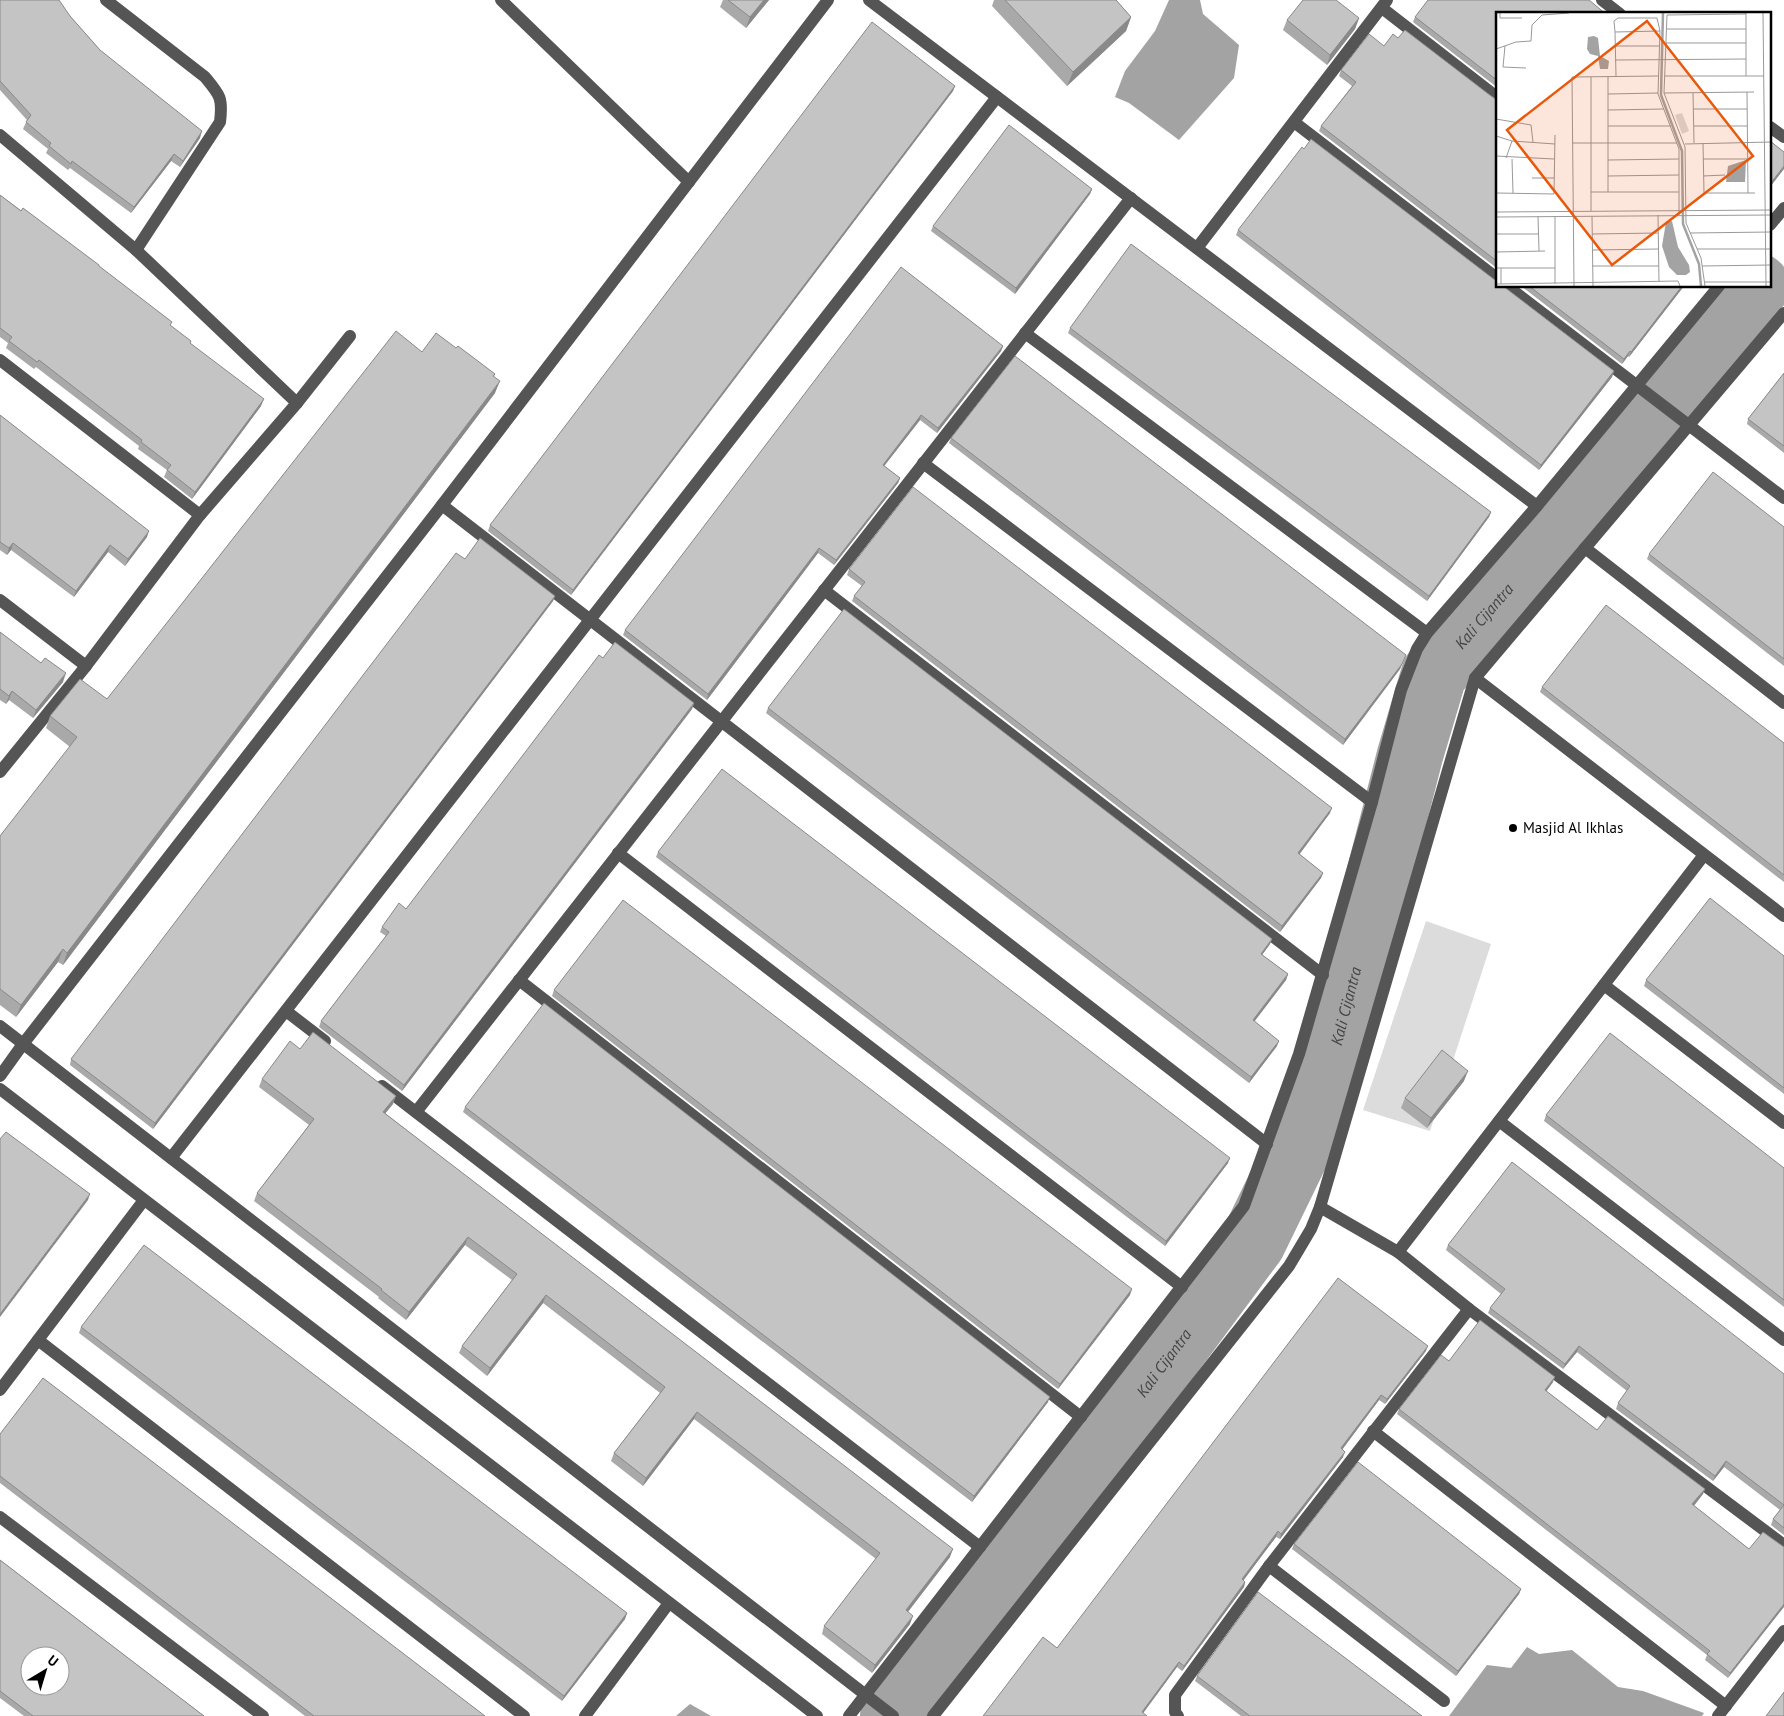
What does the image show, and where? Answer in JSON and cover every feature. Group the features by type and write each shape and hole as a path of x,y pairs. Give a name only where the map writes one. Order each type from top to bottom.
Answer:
{"street":[{"path":"106,0 205,78 216,90 222,104 220,122 136,250"},
{"path":"501,0 689,182"},
{"path":"0,1076 442,505 828,0"},
{"path":"869,0 1537,506"},
{"path":"1602,0 1617,12"},
{"path":"1197,248 1384,4 1496,96"},
{"path":"171,1158 997,97"},
{"path":"1294,122 1496,277"},
{"path":"1772,128 1784,137"},
{"path":"0,135 136,250 298,402"},
{"path":"416,1112 1130,198"},
{"path":"1772,223 1784,208"},
{"path":"1510,288 1784,498"},
{"path":"848,1716 869,1697 980,1547 1244,1206 1299,1054 1372,802 1401,690 1417,649 1427,633 1639,388 1717,288"},
{"path":"933,1716 1289,1266 1311,1229 1320,1207 1475,678 1784,313"},
{"path":"1025,333 1427,633"},
{"path":"0,772 86,666 200,515 298,402 350,336"},
{"path":"0,360 200,515"},
{"path":"923,463 1372,802"},
{"path":"442,505 1267,1144"},
{"path":"1585,548 1784,703"},
{"path":"824,590 1322,975"},
{"path":"0,600 86,666"},
{"path":"1475,678 1784,916"},
{"path":"618,853 1182,1288"},
{"path":"1398,1252 1704,854"},
{"path":"519,980 1080,1417"},
{"path":"1604,985 1784,1123"},
{"path":"286,1011 332,1047"},
{"path":"0,1026 893,1716"},
{"path":"370,1076 980,1547"},
{"path":"0,1089 817,1716"},
{"path":"1499,1121 1784,1340"},
{"path":"0,1390 144,1200"},
{"path":"1320,1207 1398,1252 1469,1309 1784,1545"},
{"path":"1178,1716 1175,1712 1175,1696 1268,1566 1469,1309"},
{"path":"38,1340 524,1716"},
{"path":"1373,1431 1722,1711 1784,1631"},
{"path":"0,1517 263,1716"},
{"path":"1268,1566 1444,1701"},
{"path":"585,1716 669,1603"}],"shaded area":[{"path":"1169,0 1200,0 1203,14 1239,45 1234,78 1179,140 1129,103 1115,97 1125,71 1155,31"},
{"path":"1426,921 1491,944 1430,1131 1363,1110"},
{"path":"1527,1647 1539,1654 1572,1650 1618,1687 1643,1691 1704,1713 1702,1716 1449,1716 1487,1665 1511,1668"},
{"path":"690,1704 711,1716 676,1716"}],"building":[{"path":"0,0 59,0 70,16 100,50 202,131 183,161 174,154 134,207 72,161 71,164 49,146 51,143 26,122 31,115 0,81"},
{"path":"728,0 764,0 750,17"},
{"path":"1005,0 1116,0 1131,17 1073,72"},
{"path":"1303,0 1336,0 1359,18 1330,55 1287,20"},
{"path":"1428,0 1589,0 1604,12 1496,12 1496,79 1415,17"},
{"path":"872,22 955,86 573,590 490,525"},
{"path":"1405,30 1496,99 1496,260 1321,126 1356,82 1341,70 1369,34 1384,46 1393,34 1398,38"},
{"path":"1009,125 1092,189 1016,288 933,226"},
{"path":"1311,139 1496,280 1496,288 1506,288 1614,371 1541,465 1238,230 1302,147 1304,149"},
{"path":"1772,143 1784,152 1784,166 1772,181"},
{"path":"0,195 21,211 23,208 99,265 172,322 170,325 191,341 190,343 264,399 195,492 167,470 171,465 141,442 142,440 39,360 37,362 9,341 12,337 0,328"},
{"path":"1131,244 1491,512 1429,596 1070,328"},
{"path":"901,267 1003,346 938,428 921,415 883,465 900,478 836,560 819,548 708,694 625,630"},
{"path":"1532,288 1680,288 1624,359"},
{"path":"396,331 422,352 436,333 456,348 458,346 495,374 493,376 500,381 67,953 63,949 21,1005 0,989 0,836 77,737 50,716 80,679 107,699"},
{"path":"1015,356 1406,655 1402,664 1345,739 951,438"},
{"path":"1784,373 1784,446 1748,419"},
{"path":"0,415 149,531 128,559 110,545 76,591 13,543 9,548 0,542"},
{"path":"1713,472 1784,527 1784,659 1649,554"},
{"path":"913,487 1332,808 1298,853 1323,873 1282,926 854,596 865,582 849,569"},
{"path":"480,538 555,596 155,1123 71,1059 456,553 465,559"},
{"path":"1606,605 1784,743 1784,875 1542,687"},
{"path":"844,609 1272,939 1261,954 1288,974 1253,1020 1279,1041 1251,1077 768,708"},
{"path":"0,632 41,663 45,658 66,673 36,710 12,691 9,696 0,689"},
{"path":"615,642 694,703 404,1085 321,1021 389,932 382,927 399,903 406,909 599,655 603,658"},
{"path":"722,769 1230,1158 1166,1241 658,852"},
{"path":"1710,898 1784,956 1784,1088 1646,980"},
{"path":"623,900 1132,1289 1060,1384 554,990"},
{"path":"544,1003 1050,1397 974,1496 465,1107"},
{"path":"313,1032 396,1096 383,1112 953,1549 906,1610 913,1616 875,1665 824,1626 880,1553 697,1412 646,1478 614,1453 665,1387 546,1295 490,1368 462,1346 517,1274 468,1237 409,1312 257,1193 314,1119 262,1079 290,1041 300,1049"},
{"path":"1610,1033 1784,1168 1784,1300 1546,1115"},
{"path":"1442,1050 1468,1071 1431,1118 1405,1098"},
{"path":"6,1132 90,1194 0,1314 0,1139"},
{"path":"1512,1162 1784,1374 1784,1505 1726,1461 1715,1476 1618,1403 1630,1386 1579,1346 1565,1364 1490,1308 1505,1289 1448,1245"},
{"path":"144,1245 627,1613 564,1696 81,1327"},
{"path":"1338,1278 1428,1346 1387,1399 1381,1395 1341,1448 1345,1452 1281,1534 1278,1531 1242,1579 1245,1582 1184,1666 1179,1662 1142,1712 1147,1716 983,1716 1043,1637 1057,1648"},
{"path":"1480,1320 1555,1377 1545,1390 1597,1430 1608,1416 1705,1489 1692,1504 1749,1549 1763,1532 1784,1547 1784,1604 1730,1673 1707,1654 1710,1651 1399,1409 1441,1355 1449,1361"},
{"path":"43,1378 485,1716 314,1716 0,1476 0,1434"},
{"path":"1358,1462 1521,1589 1458,1671 1294,1544"},
{"path":"1784,1505 1784,1528 1773,1519"},
{"path":"0,1560 204,1716 33,1716 0,1691"},
{"path":"1258,1592 1422,1716 1250,1716 1197,1676"},
{"path":"1784,1692 1784,1716 1766,1716"}],"waterway":[{"name":"Kali Cijantra","path":"893,1716 936,1662 1008,1562 1130,1408 1253,1242 1321,1102 1410,755 1434,674 1667,402 1755,288"}],"place":[{"name":"Masjid Al Ikhlas","path":"1513,828"}]}
